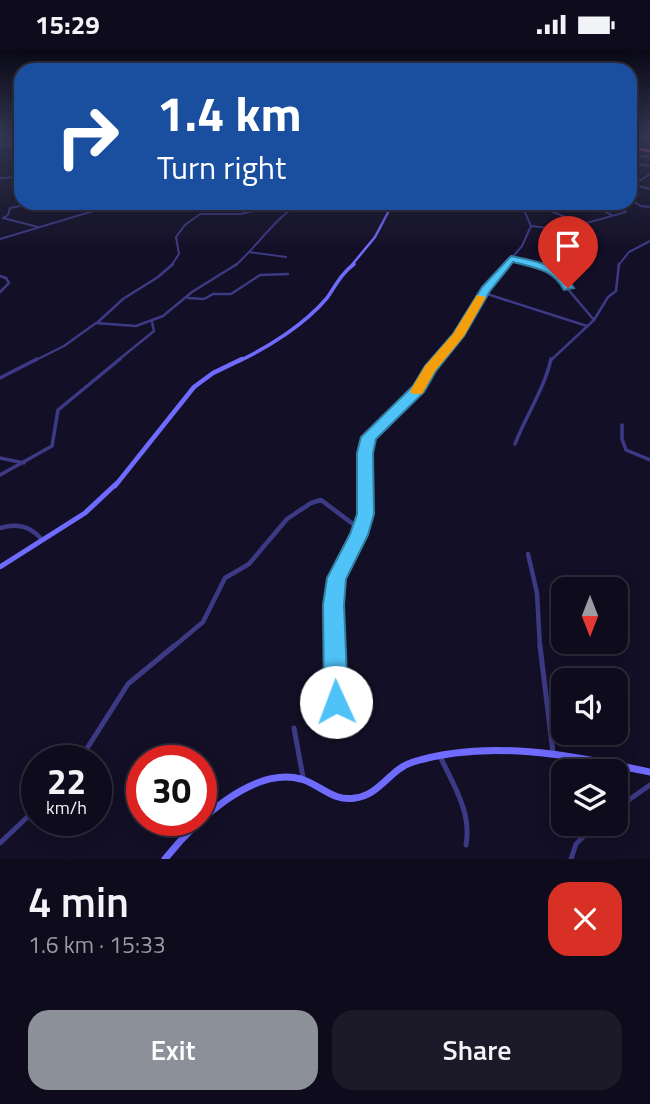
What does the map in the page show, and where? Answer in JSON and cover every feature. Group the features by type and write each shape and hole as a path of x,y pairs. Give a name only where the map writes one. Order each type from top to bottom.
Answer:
{"street":[{"path":"14,207 9,208 8,215 3,218 39,227"},
{"path":"0,239 98,210"},
{"path":"0,378 64,345 96,323 113,306 159,277 179,254 175,241 179,231 200,214 241,214 258,210"},
{"path":"96,323 136,326 152,322 236,265 264,238 275,220 291,210"},
{"path":"0,567 85,513 108,494 194,387 213,373 258,352 312,313 328,296 341,274 356,262 375,237 389,210"},
{"path":"336,702 334,605 337,578 359,535 366,514 365,453 369,437 419,389 430,369 458,336 484,293 528,235 531,226 524,210"},
{"path":"552,212 583,224 626,210"},
{"path":"604,211 614,216"},
{"path":"550,268 558,255 579,240 583,224"},
{"path":"531,226 549,228"},
{"path":"515,444 528,411 545,384 551,359 594,320 617,289 618,268 626,254 635,245 650,241"},
{"path":"249,252 286,257"},
{"path":"511,259 550,268 562,278 579,306 594,320"},
{"path":"186,298 204,299 213,294 231,294 258,275 288,274"},
{"path":"0,276 6,278 9,283 0,292"},
{"path":"484,293 587,327"},
{"path":"0,475 55,443 53,428 58,410 154,331 152,322"},
{"path":"622,425 622,439 626,450 650,460"},
{"path":"0,459 15,459 24,463"},
{"path":"89,745 128,684 196,629 210,610 225,578 249,563 287,519 311,503 321,501 360,526"},
{"path":"0,528 22,525 32,529 43,540"},
{"path":"528,554 537,593 541,658 553,754"},
{"path":"294,728 304,780"},
{"path":"165,859 189,832 223,803 275,777 288,775 304,780 332,797 363,797 376,789 390,773 406,764 469,749 553,754 650,772"},
{"path":"439,754 467,818 469,832 466,845"},
{"path":"628,801 650,785"},
{"path":"0,843 21,823"},
{"path":"571,859 576,844 584,836"}],"slow traffic":[{"path":"417,391 430,369 458,336 481,297"}],"route":[{"path":"336,702 334,605 337,578 342,563 359,535 366,514 365,445 369,437 419,389 430,369 458,336 485,289 511,259 550,268 566,282 568,288"}]}
